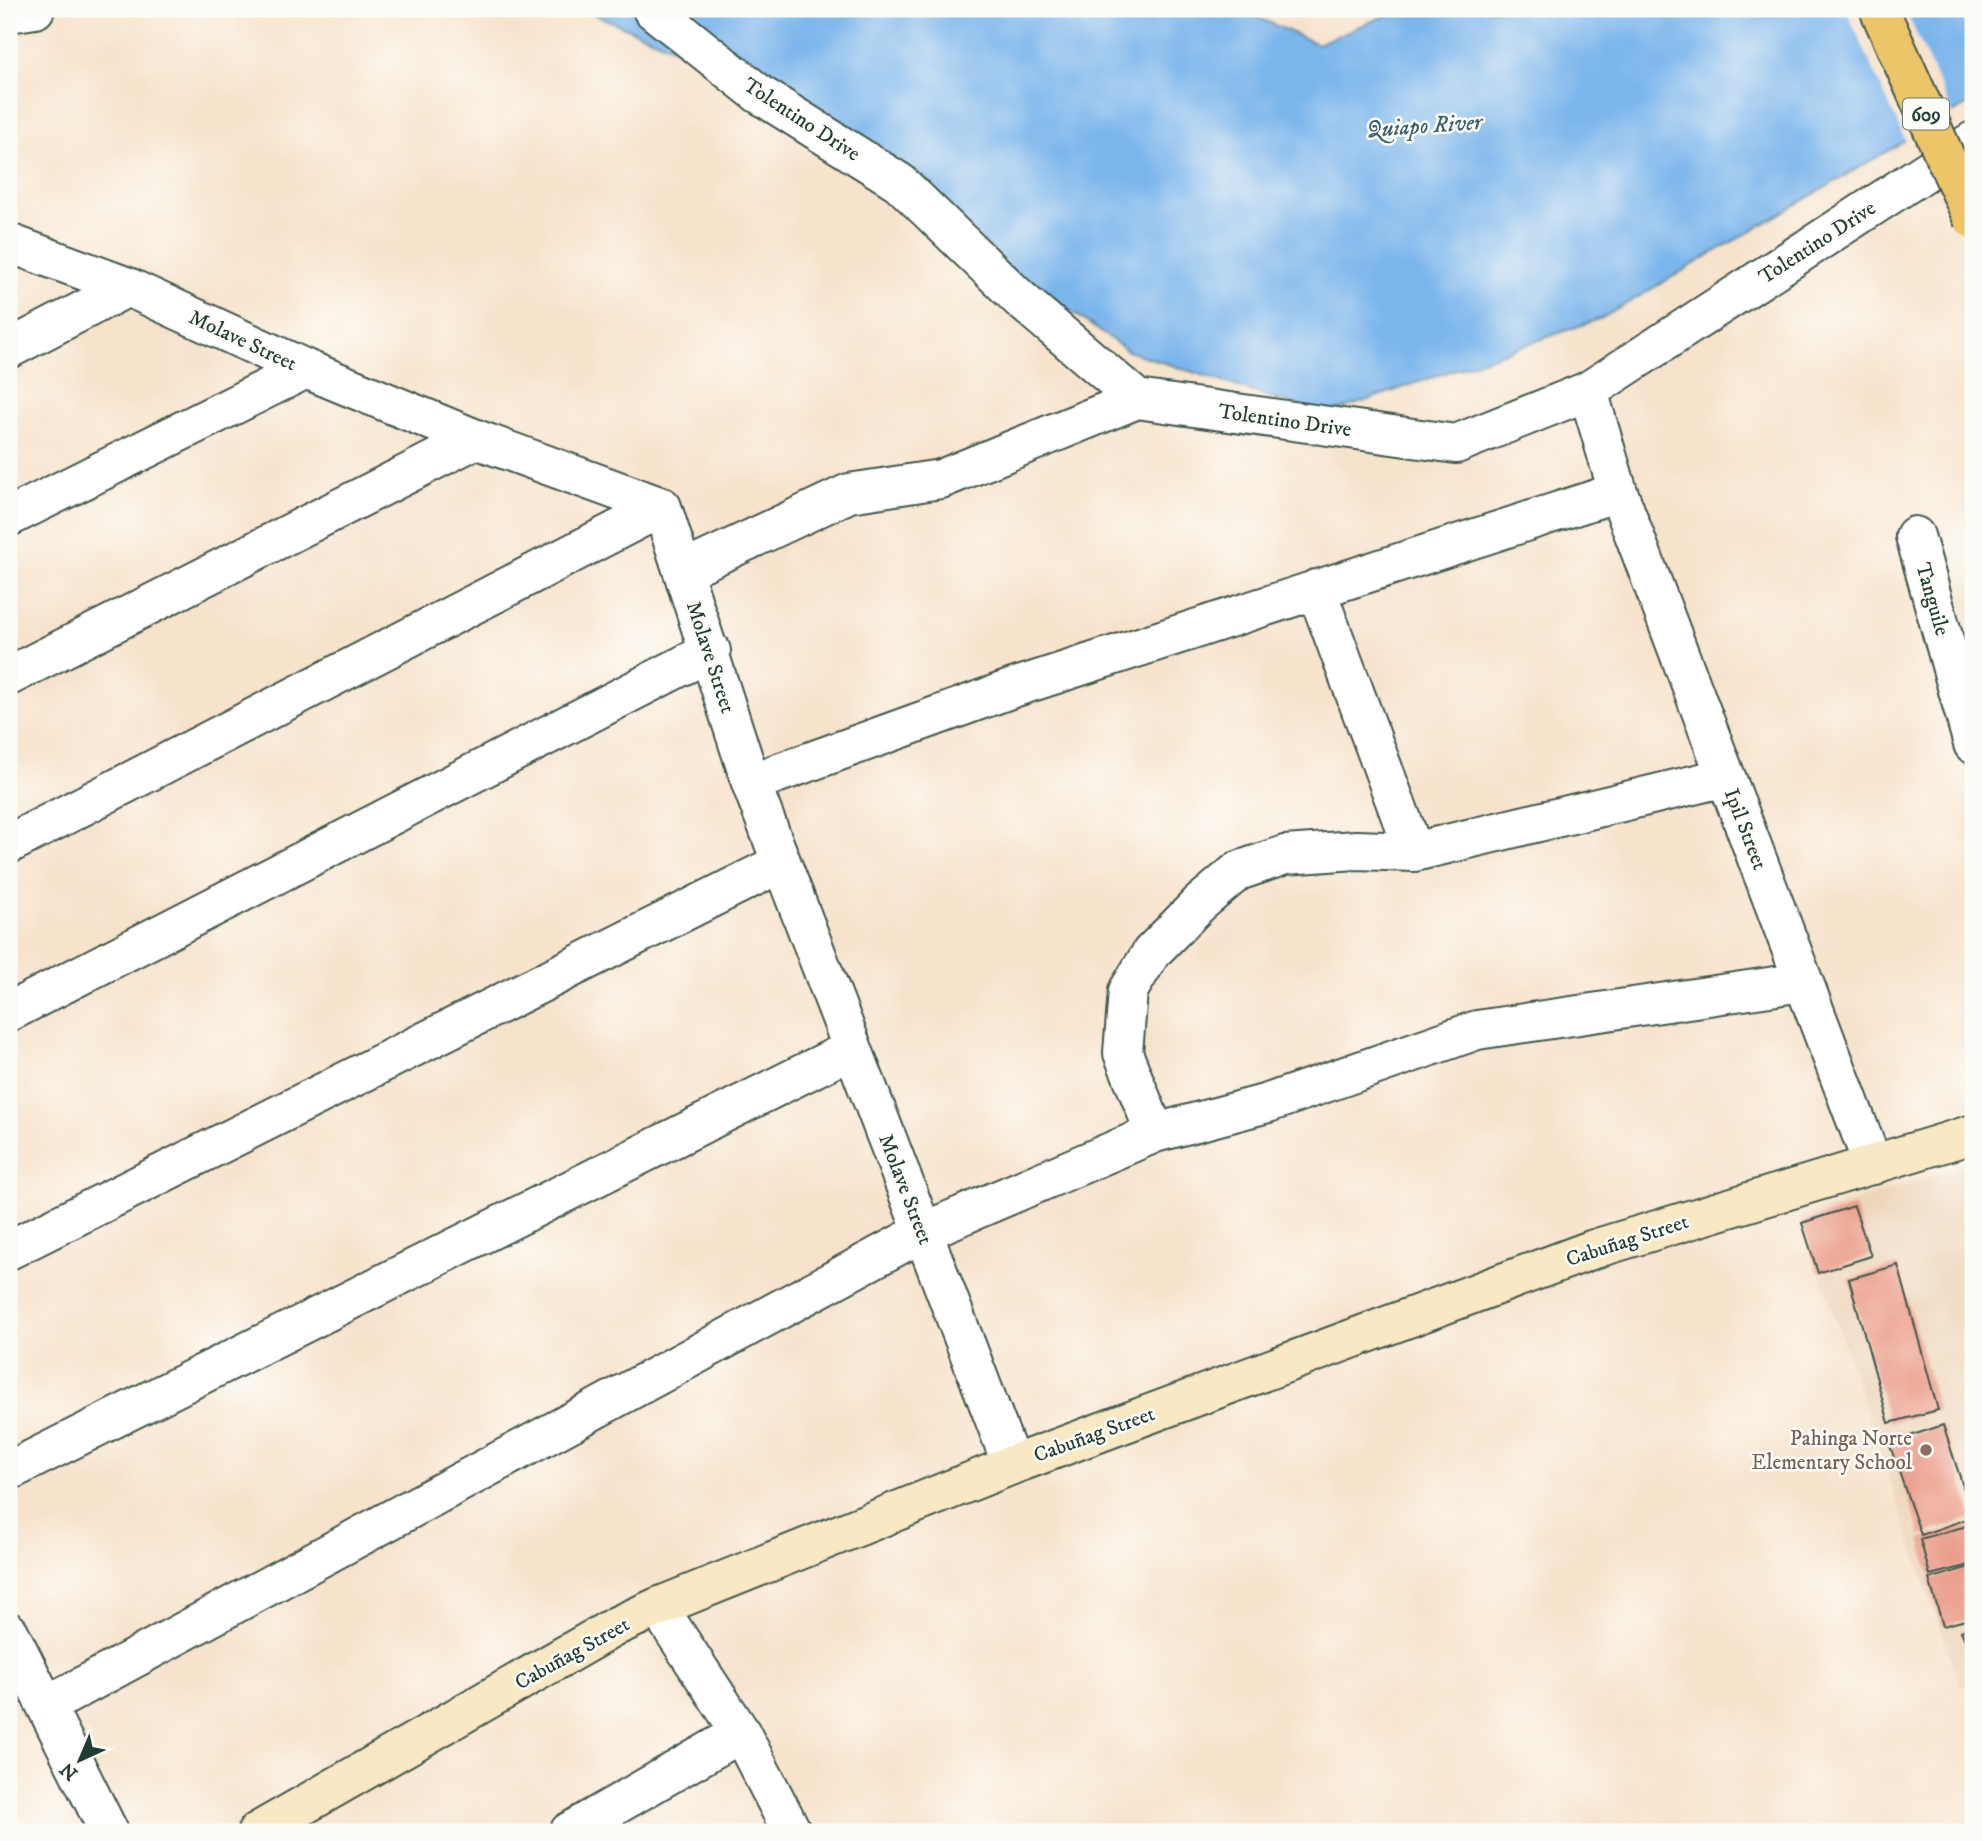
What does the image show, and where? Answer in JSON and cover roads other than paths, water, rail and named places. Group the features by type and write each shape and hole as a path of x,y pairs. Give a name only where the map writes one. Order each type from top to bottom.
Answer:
{"highway":[{"name":"609","path":"1879,9 1973,219"}],"street":[{"path":"9,13 36,9"},
{"name":"Tolentino Drive","path":"652,9 759,94 899,181 1020,299 1137,399 1456,444 1588,391 1973,141"},
{"name":"Molave Street","path":"9,243 128,287 306,369 476,439 662,507 711,651 751,783 1012,1465"},
{"path":"9,349 128,287"},
{"path":"9,517 306,369"},
{"name":"Ipil Street","path":"1588,391 1618,492 1873,1166"},
{"path":"683,571 849,493 941,479 1137,399"},
{"path":"9,676 476,439"},
{"path":"751,783 1013,688 1618,492"},
{"path":"9,844 662,507"},
{"name":"Tanguile","path":"1915,536 1973,744"},
{"path":"1316,589 1414,852"},
{"path":"9,1012 711,651"},
{"path":"1155,1133 1123,1053 1128,991 1151,953 1199,904 1238,872 1285,855 1356,850 1414,852 1726,777"},
{"path":"9,1250 781,863"},
{"path":"46,1706 923,1232 1155,1133 1268,1103 1477,1030 1803,982"},
{"path":"9,1471 852,1049"},
{"name":"Cabuñag Street","path":"257,1832 616,1626 658,1607 1012,1465 1594,1249 1973,1134"},
{"path":"658,1607 741,1733 792,1832"},
{"path":"9,1632 108,1832"},
{"path":"569,1832 741,1733"}],"water":[{"name":"Quiapo River","path":"581,9 1239,9 1317,44 1401,9 1973,9 1973,101 1602,318 1325,415 1128,351 723,68"}],"place":[{"name":"Pahinga Norte Elementary School","path":"1926,1450"}]}
